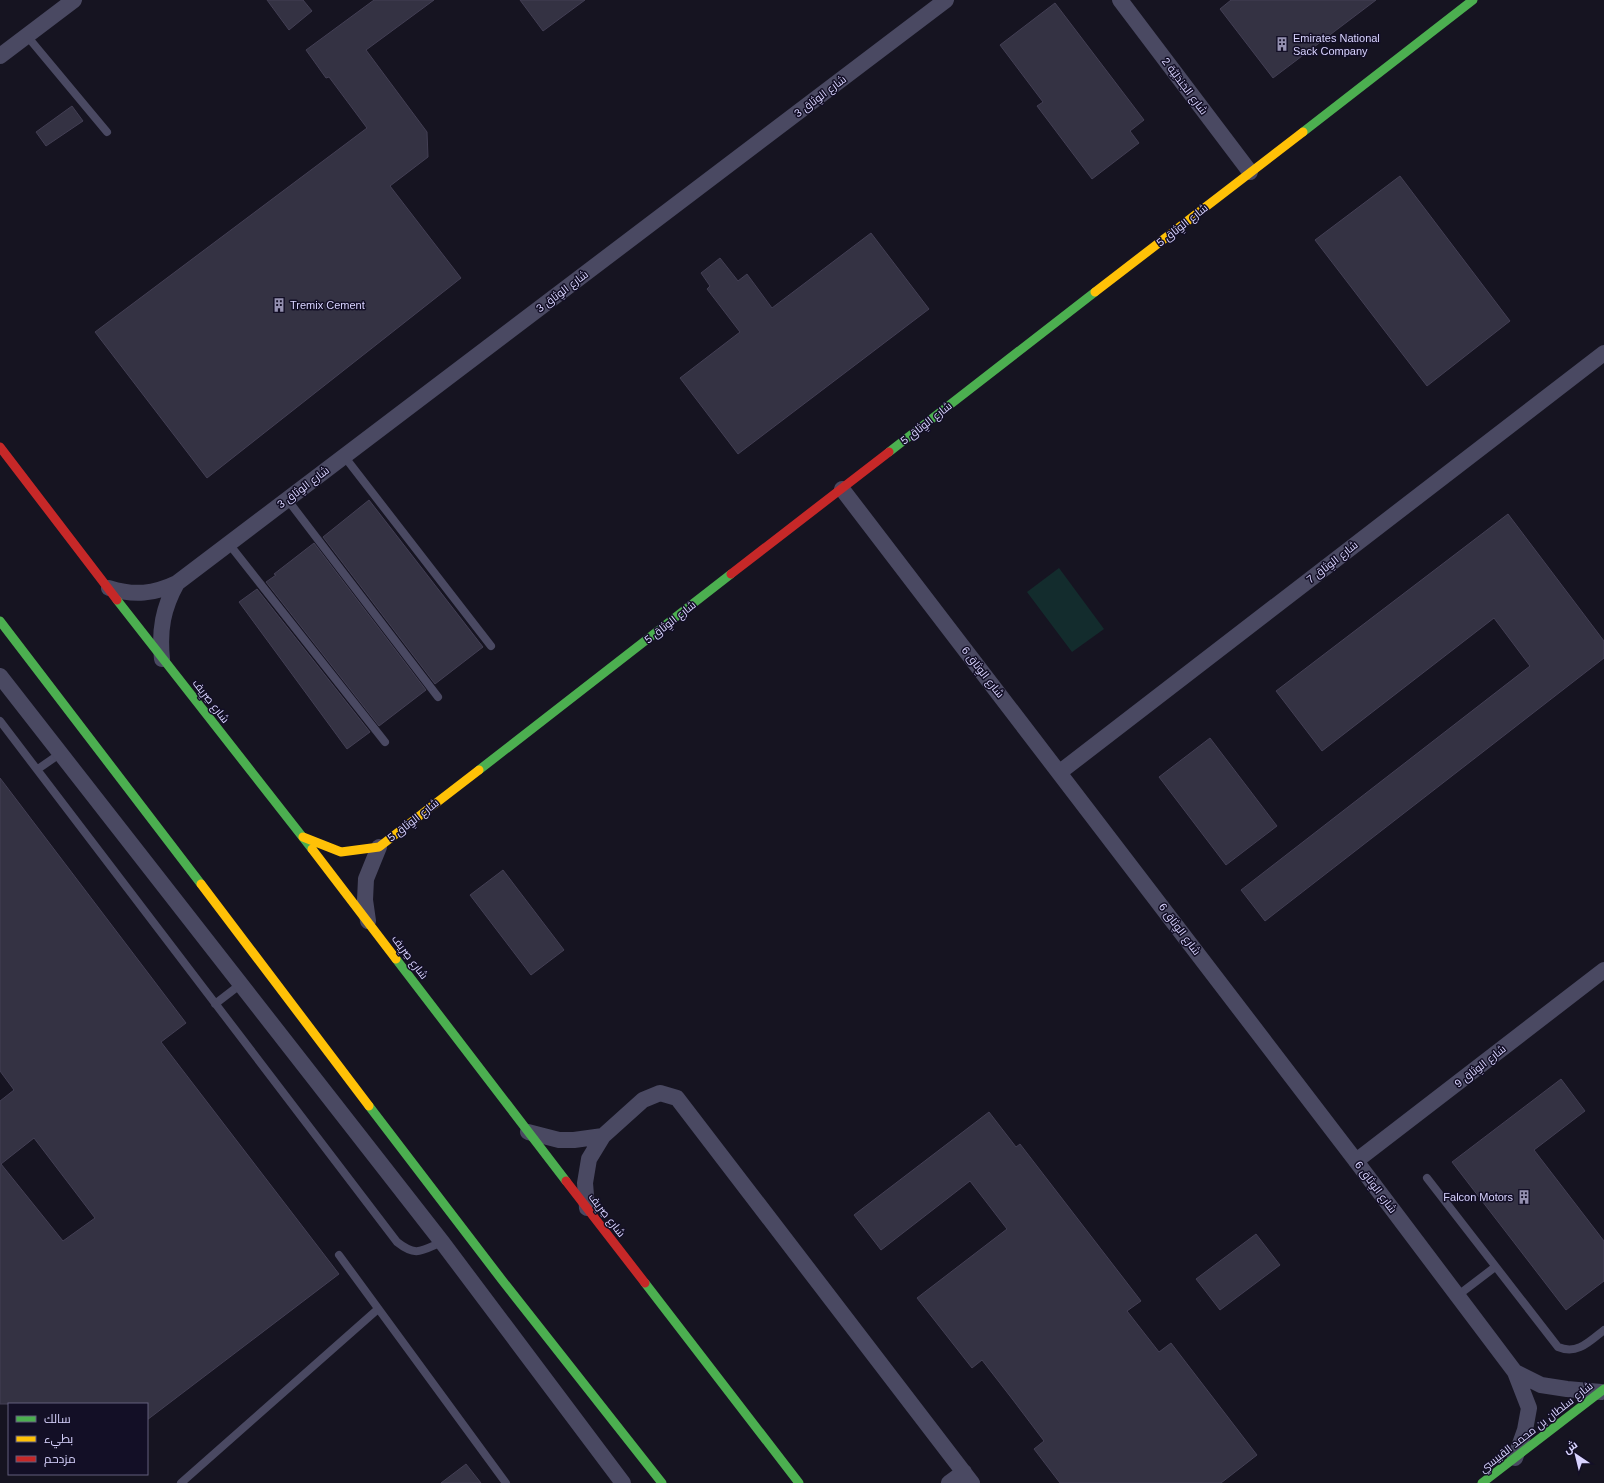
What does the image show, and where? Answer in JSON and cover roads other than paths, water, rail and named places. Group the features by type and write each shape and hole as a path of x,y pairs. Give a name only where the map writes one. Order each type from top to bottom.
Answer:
{"street":[{"path":"0,56 74,0"},
{"name":"شارع الوِثاق 3","path":"109,588 122,592 144,593 165,589 178,583 946,0"},
{"name":"شارع الجَندَلِيَّة 2","path":"1120,0 1250,172"},
{"name":"شارع الوِثاق 5","path":"303,837 341,852 358,851 379,847 1473,0"},
{"name":"شارع الوِثاق 7","path":"1060,772 1604,353"},
{"name":"شارع صِرِيف","path":"0,447 162,659 368,921 528,1132 799,1483"},
{"name":"شارع الوِثاق 6","path":"842,489 1060,772 1515,1372 1529,1408 1525,1430 1515,1458"},
{"name":"شارع الوِثاق 3","path":"162,659 161,627 164,611 178,583"},
{"path":"0,621 492,1268 662,1483"},
{"path":"0,676 442,1242 623,1483"},
{"name":"شارع الوِثاق 5","path":"368,921 365,900 366,880 379,847"},
{"name":"شارع الوِثاق 9","path":"1356,1161 1604,970"},
{"path":"587,1208 585,1184 589,1159 603,1136 643,1100 660,1093 677,1098 968,1477 949,1483"},
{"path":"528,1132 559,1140 574,1140 603,1136"},
{"name":"شارع الوِثاق 6","path":"1515,1372 1541,1385 1567,1389 1603,1390"},
{"name":"شارع سلطان بن محمد القبيسي","path":"1482,1483 1603,1390"}],"lane":[{"path":"27,36 107,132"},
{"path":"344,456 490,646"},
{"path":"287,499 438,697"},
{"path":"229,544 386,742"},
{"path":"0,721 397,1242 408,1250 419,1252 442,1242"},
{"path":"38,769 61,753"},
{"path":"215,1004 241,984"},
{"path":"1427,1178 1558,1347 1564,1350 1579,1348 1604,1330"},
{"path":"339,1255 506,1483"},
{"path":"1457,1296 1495,1267"},
{"path":"181,1483 378,1309"}],"place":[{"name":"Emirates National Sack Company","path":"1282,44"},
{"name":"Tremix Cement","path":"279,305"},
{"name":"Falcon Motors","path":"1524,1197"}]}
